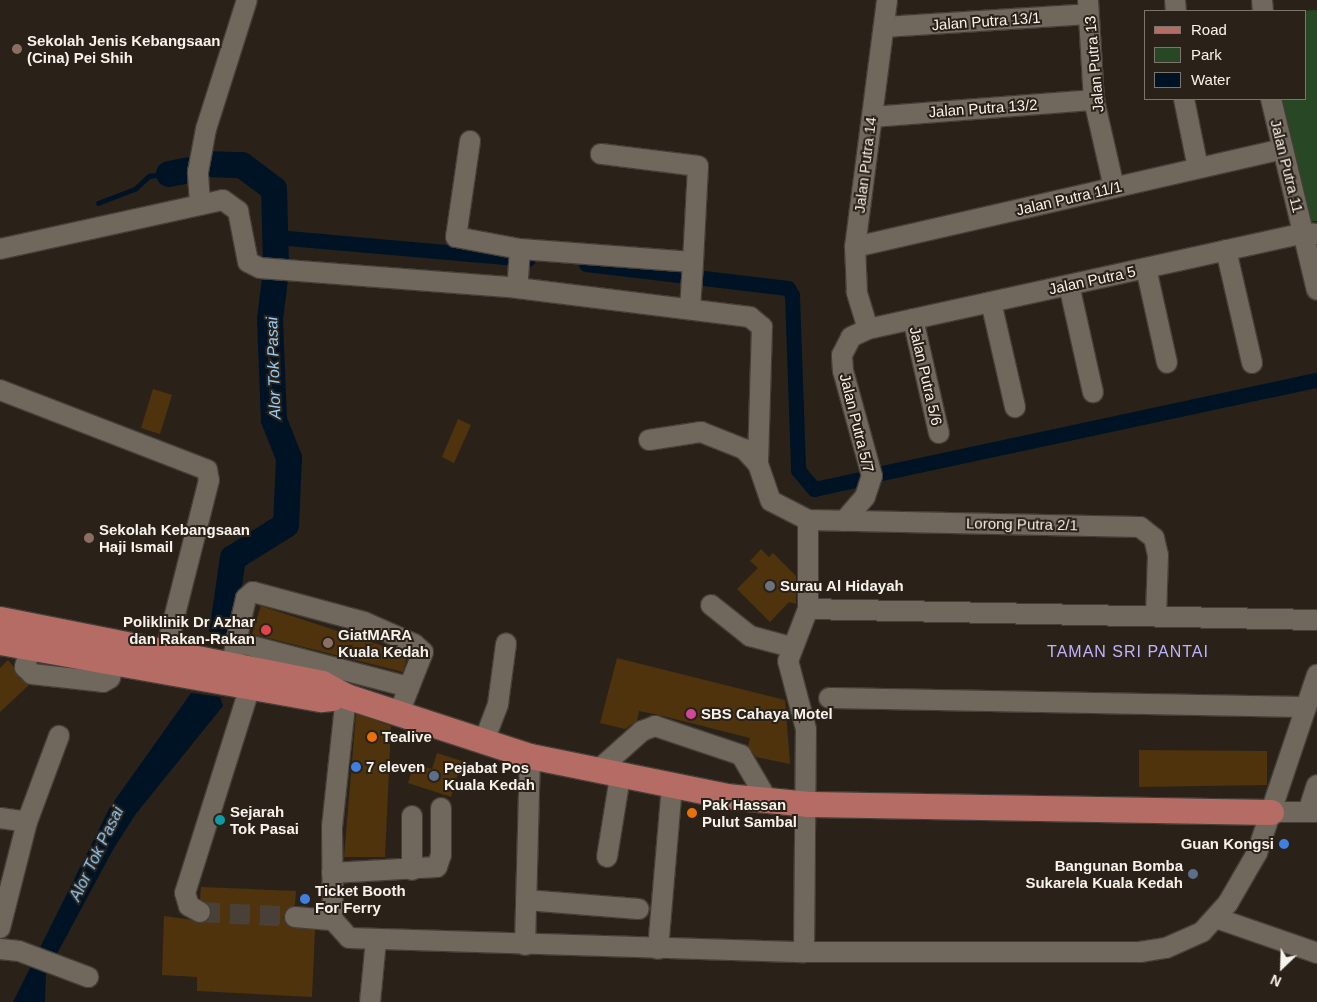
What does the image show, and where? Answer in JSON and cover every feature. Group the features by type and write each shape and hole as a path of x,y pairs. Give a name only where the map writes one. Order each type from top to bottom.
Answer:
{"main road":[{"path":"0,619 166,650 234,652 322,683 346,696 530,756 596,772 672,787 809,804 1271,812"},
{"path":"0,642 321,700 346,696"}],"street":[{"path":"200,203 198,172 206,129 248,0"},
{"name":"Jalan Putra 14","path":"868,329 857,292 855,247 887,0"},
{"name":"Jalan Putra 13/1","path":"884,27 1088,7"},
{"name":"Jalan Putra 13","path":"1088,7 1094,100 1114,187"},
{"name":"Jalan Putra 13/2","path":"872,116 1094,100"},
{"path":"1184,100 1198,168"},
{"name":"Jalan Putra 11","path":"1271,100 1283,149 1311,234 1317,290"},
{"path":"470,140 456,237 520,255 692,274"},
{"name":"Jalan Putra 11/1","path":"855,247 1283,149"},
{"path":"601,154 698,166 690,309"},
{"path":"0,249 200,203 223,200 234,205 248,262 256,267 517,288 750,317 762,327 758,464 771,500 808,520 808,609 791,647 788,671 806,729 809,804 804,952"},
{"name":"Jalan Putra 5","path":"868,329 1226,250 1311,234"},
{"path":"1226,250 1252,363"},
{"path":"517,288 520,255"},
{"path":"1146,268 1167,363"},
{"path":"1069,285 1093,392"},
{"path":"991,302 1015,407"},
{"name":"Jalan Putra 5/6","path":"913,319 938,433"},
{"name":"Jalan Putra 5/7","path":"844,521 864,497 872,476 842,355 851,337 868,329"},
{"path":"0,390 207,470 209,480 166,650"},
{"path":"650,440 701,432 744,449 758,464"},
{"name":"Lorong Putra 2/1","path":"808,520 1140,527 1154,538 1158,555 1156,616"},
{"path":"399,713 423,652 418,646 364,622 256,593 246,598 234,652 409,687"},
{"path":"711,606 750,636 791,647"},
{"path":"808,609 1317,620"},
{"path":"484,741 498,704 506,644"},
{"path":"346,696 335,785 332,873 333,920 348,938 376,942 804,952 1140,952 1185,941 1216,918 1248,872 1271,812 1317,674"},
{"path":"200,912 189,906 185,893 250,687"},
{"path":"829,698 1306,707"},
{"path":"596,772 642,731 655,726 742,755 768,800"},
{"path":"0,928 27,822 59,736"},
{"path":"525,945 530,756"},
{"path":"607,857 620,777"},
{"path":"1271,812 1312,812 1317,784"},
{"path":"658,949 672,787"},
{"path":"332,873 430,869 440,862 441,808"},
{"path":"412,816 412,870"},
{"path":"0,818 27,822"},
{"path":"526,900 639,909"},
{"path":"295,917 333,920"},
{"path":"1216,918 1317,953"},
{"path":"370,1002 376,942"},
{"path":"10,950 88,977"}],"green space":[{"path":"1317,10 1317,221 1310,221 1282,100 1307,100 1307,11"}],"water":[{"name":"Alor Tok Pasai","path":"191,693 220,697 223,706 135,815 114,848 46,974 45,1002 13,1002 110,807"}],"building":[{"path":"153,389 172,395 160,434 141,428"},
{"path":"458,419 471,425 454,463 442,457"},
{"name":"Surau Al Hidayah","path":"761,549 769,557 773,553 796,576 796,604 789,602 770,622 737,589 758,568 750,561"},
{"path":"261,606 408,654 403,672 252,634"},
{"path":"617,658 785,700 790,764 756,757 748,746 750,738 659,715 639,711 637,721 625,729 600,723"},
{"path":"8,660 29,685 0,712 0,668"},
{"path":"356,714 391,726 385,857 344,857"},
{"path":"1139,750 1267,751 1267,785 1139,787"},
{"name":"Pejabat Pos Kuala Kedah","path":"437,753 462,761 451,797 408,783 414,764 432,769"},
{"path":"201,887 296,891 295,905 283,917 289,927 315,930 312,997 197,991 197,977 162,975 164,916 207,922 212,911 200,899"}],"waterway":[{"name":"Alor Tok Pasai","path":"206,164 242,165 274,189 276,266"},
{"name":"Alor Tok Pasai","path":"169,174 190,170"},
{"name":"Alor Tok Pasai","path":"98,203 135,189 149,176 169,174"},
{"path":"276,237 528,259"},
{"path":"586,264 788,288 792,295 798,470 814,489 865,478"},
{"name":"Alor Tok Pasai","path":"222,633 233,558 286,525 289,458 274,420 270,319 275,279"},
{"path":"877,474 1317,380"}],"tunnel":[{"path":"200,912 295,917"}],"place":[{"name":"Sekolah Jenis Kebangsaan (Cina) Pei Shih","path":"17,49"},
{"name":"Sekolah Kebangsaan Haji Ismail","path":"89,538"},
{"name":"Surau Al Hidayah","path":"770,586"},
{"name":"Poliklinik Dr Azhar dan Rakan-Rakan","path":"266,630"},
{"name":"GiatMARA Kuala Kedah","path":"328,643"},
{"name":"SBS Cahaya Motel","path":"691,714"},
{"name":"Tealive","path":"372,737"},
{"name":"7 eleven","path":"356,767"},
{"name":"Pejabat Pos Kuala Kedah","path":"434,776"},
{"name":"Pak Hassan Pulut Sambal","path":"692,813"},
{"name":"Sejarah Tok Pasai","path":"220,820"},
{"name":"Guan Kongsi","path":"1284,844"},
{"name":"Bangunan Bomba Sukarela Kuala Kedah","path":"1193,874"},
{"name":"Ticket Booth For Ferry","path":"305,899"}],"district":[{"name":"TAMAN SRI PANTAI","path":"1128,652"}]}
